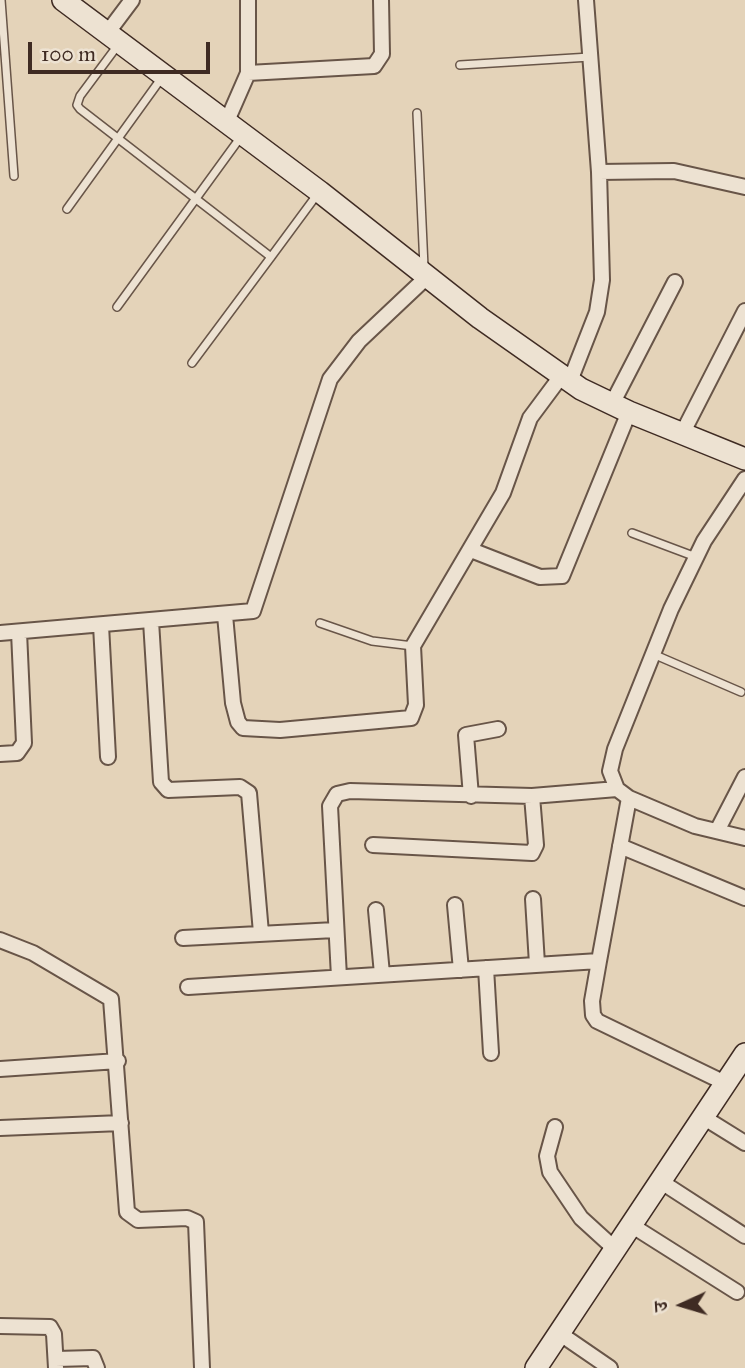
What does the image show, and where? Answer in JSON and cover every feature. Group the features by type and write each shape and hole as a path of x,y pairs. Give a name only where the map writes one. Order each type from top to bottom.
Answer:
{"street":[{"path":"63,0 320,191 480,318 566,378 620,408 745,459"},
{"path":"115,37 132,0"},
{"path":"235,127 248,73 248,0"},
{"path":"248,73 374,66 382,54 381,0"},
{"path":"225,615 236,715 241,726 252,730 408,720 416,711 412,646 503,493 530,418 566,378 594,318 600,293 599,173 586,0"},
{"path":"599,173 674,171 745,187"},
{"path":"0,634 249,613 258,606 330,379 359,341 426,273"},
{"path":"471,550 540,577 562,576 620,408 675,282"},
{"path":"682,434 745,311"},
{"path":"536,1368 703,1117 737,1071 597,1021 593,1015 592,1000 620,846 623,794 610,771 611,762 653,654 696,557 745,478"},
{"path":"151,621 160,782 167,790 240,787 249,793 261,933"},
{"path":"101,625 108,757"},
{"path":"0,754 17,753 24,743 19,632"},
{"path":"471,796 466,735 498,729"},
{"path":"717,831 745,777"},
{"path":"339,977 330,806 337,794 350,791 471,796 623,794 659,813 745,838"},
{"path":"373,845 531,853 536,845 532,796"},
{"path":"620,846 745,898"},
{"path":"533,899 537,964"},
{"path":"456,905 461,970"},
{"path":"376,910 382,974"},
{"path":"183,939 335,930"},
{"path":"0,940 33,953 111,999 129,1216 138,1220 187,1218 196,1222 202,1368"},
{"path":"188,988 599,961"},
{"path":"486,968 491,1053"},
{"path":"0,1069 118,1061"},
{"path":"703,1117 745,1143"},
{"path":"0,1128 121,1123"},
{"path":"555,1127 547,1156 550,1172 581,1218 615,1248"},
{"path":"660,1181 745,1236"},
{"path":"631,1225 737,1292"},
{"path":"0,1326 50,1327 54,1334 56,1364 93,1358 97,1368"},
{"path":"559,1333 610,1368"}],"lane":[{"path":"1,0 14,176"},
{"path":"115,37 77,101 80,109 271,257"},
{"path":"460,65 590,57"},
{"path":"67,209 164,74"},
{"path":"417,113 426,273"},
{"path":"117,307 195,200 235,127"},
{"path":"192,363 320,191"},
{"path":"632,533 696,557"},
{"path":"320,623 372,641 412,646"},
{"path":"653,654 741,692"}]}
